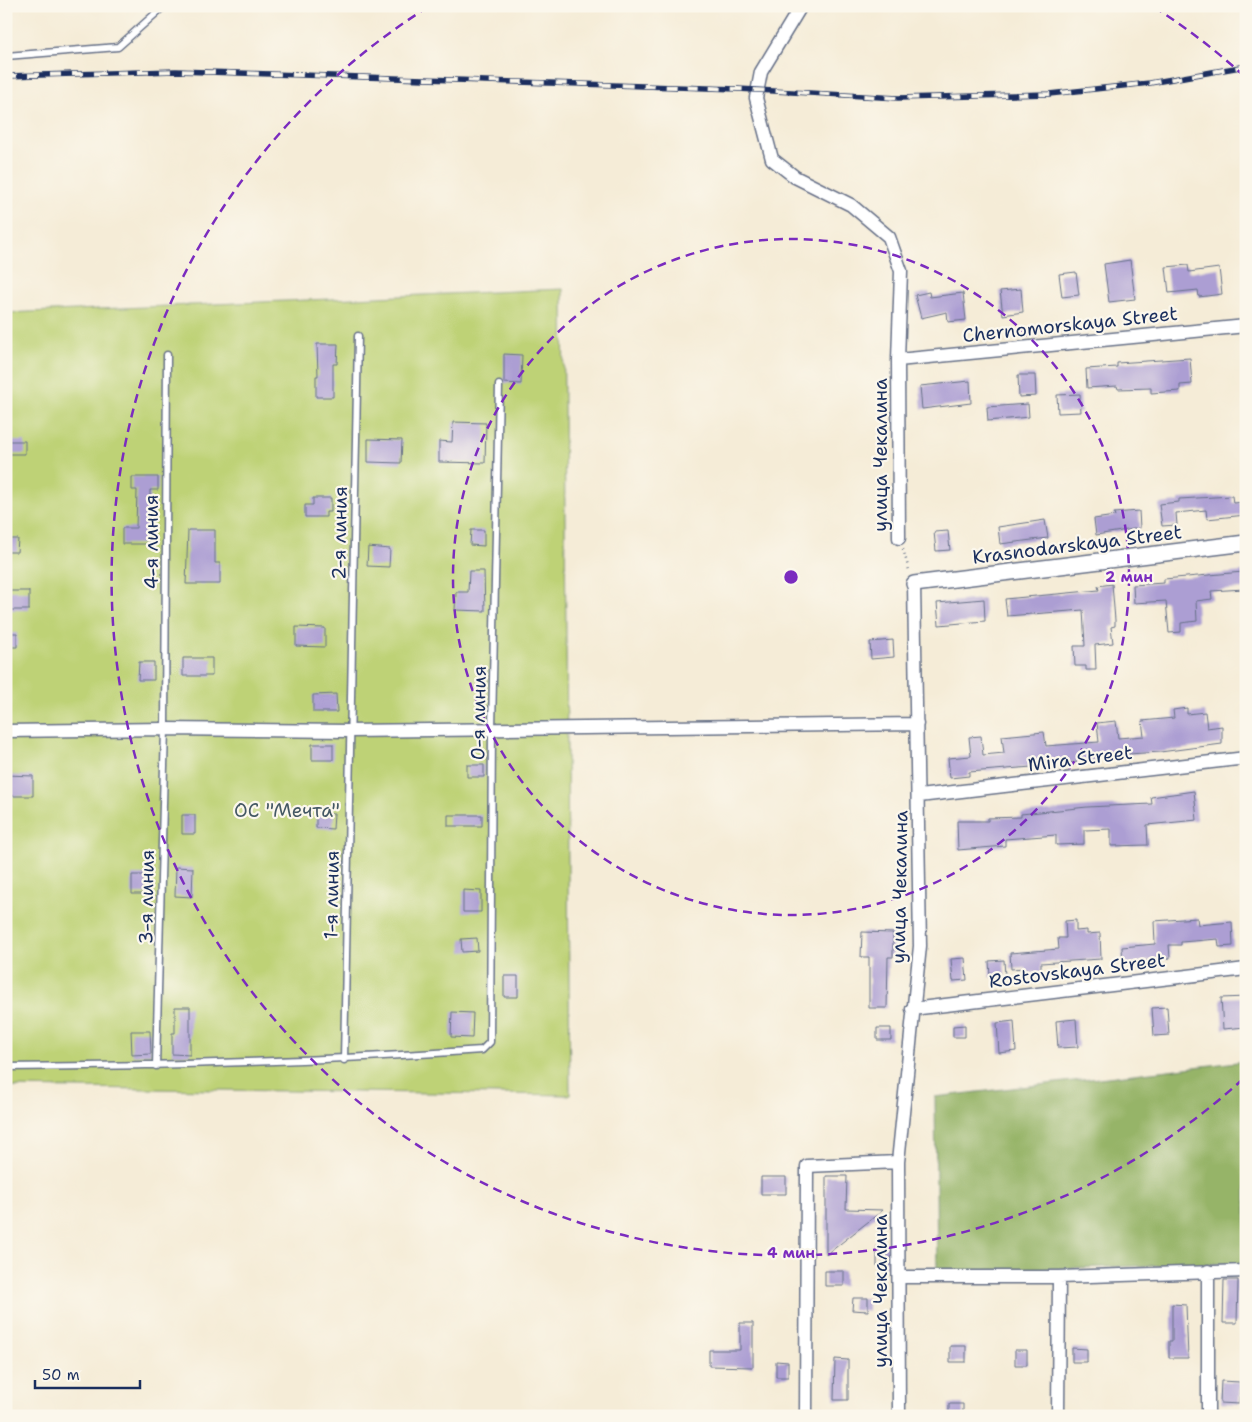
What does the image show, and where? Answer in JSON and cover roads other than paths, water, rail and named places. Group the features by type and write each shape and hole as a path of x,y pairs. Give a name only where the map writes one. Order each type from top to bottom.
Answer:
{"street":[{"name":"улица Чекалина","path":"801,6 761,72 756,98 772,159 796,177 852,205 889,237 901,271 898,360 899,538"},
{"name":"Chernomorskaya Street","path":"898,360 1246,326"},
{"name":"Krasnodarskaya Street","path":"914,584 1246,543"},
{"name":"улица Чекалина","path":"899,1416 898,1162 912,1009 920,946 914,584"},
{"path":"6,731 165,729 349,731 917,724"},
{"name":"Mira Street","path":"919,796 1246,758"},
{"name":"Rostovskaya Street","path":"912,1009 1246,969"},
{"path":"806,1416 807,1166 898,1162"},
{"path":"1208,1271 1208,1416"},
{"path":"899,1278 1058,1277 1246,1271"},
{"path":"1058,1277 1058,1416"}],"lane":[{"path":"6,56 118,47 164,6"},
{"name":"2-я линия","path":"349,731 358,336"},
{"name":"4-я линия","path":"165,729 166,355"},
{"name":"0-я линия","path":"344,1060 482,1050 490,1042 492,729 499,385"},
{"name":"3-я линия","path":"156,1066 165,729"},
{"name":"1-я линия","path":"344,1060 349,731"},
{"path":"6,1067 156,1066 344,1060"}],"railway":[{"path":"6,76 176,71 738,89 898,98 1049,94 1150,83 1246,66"}],"park label":[{"name":"ОС \"Мечта\"","path":"287,810"}]}
